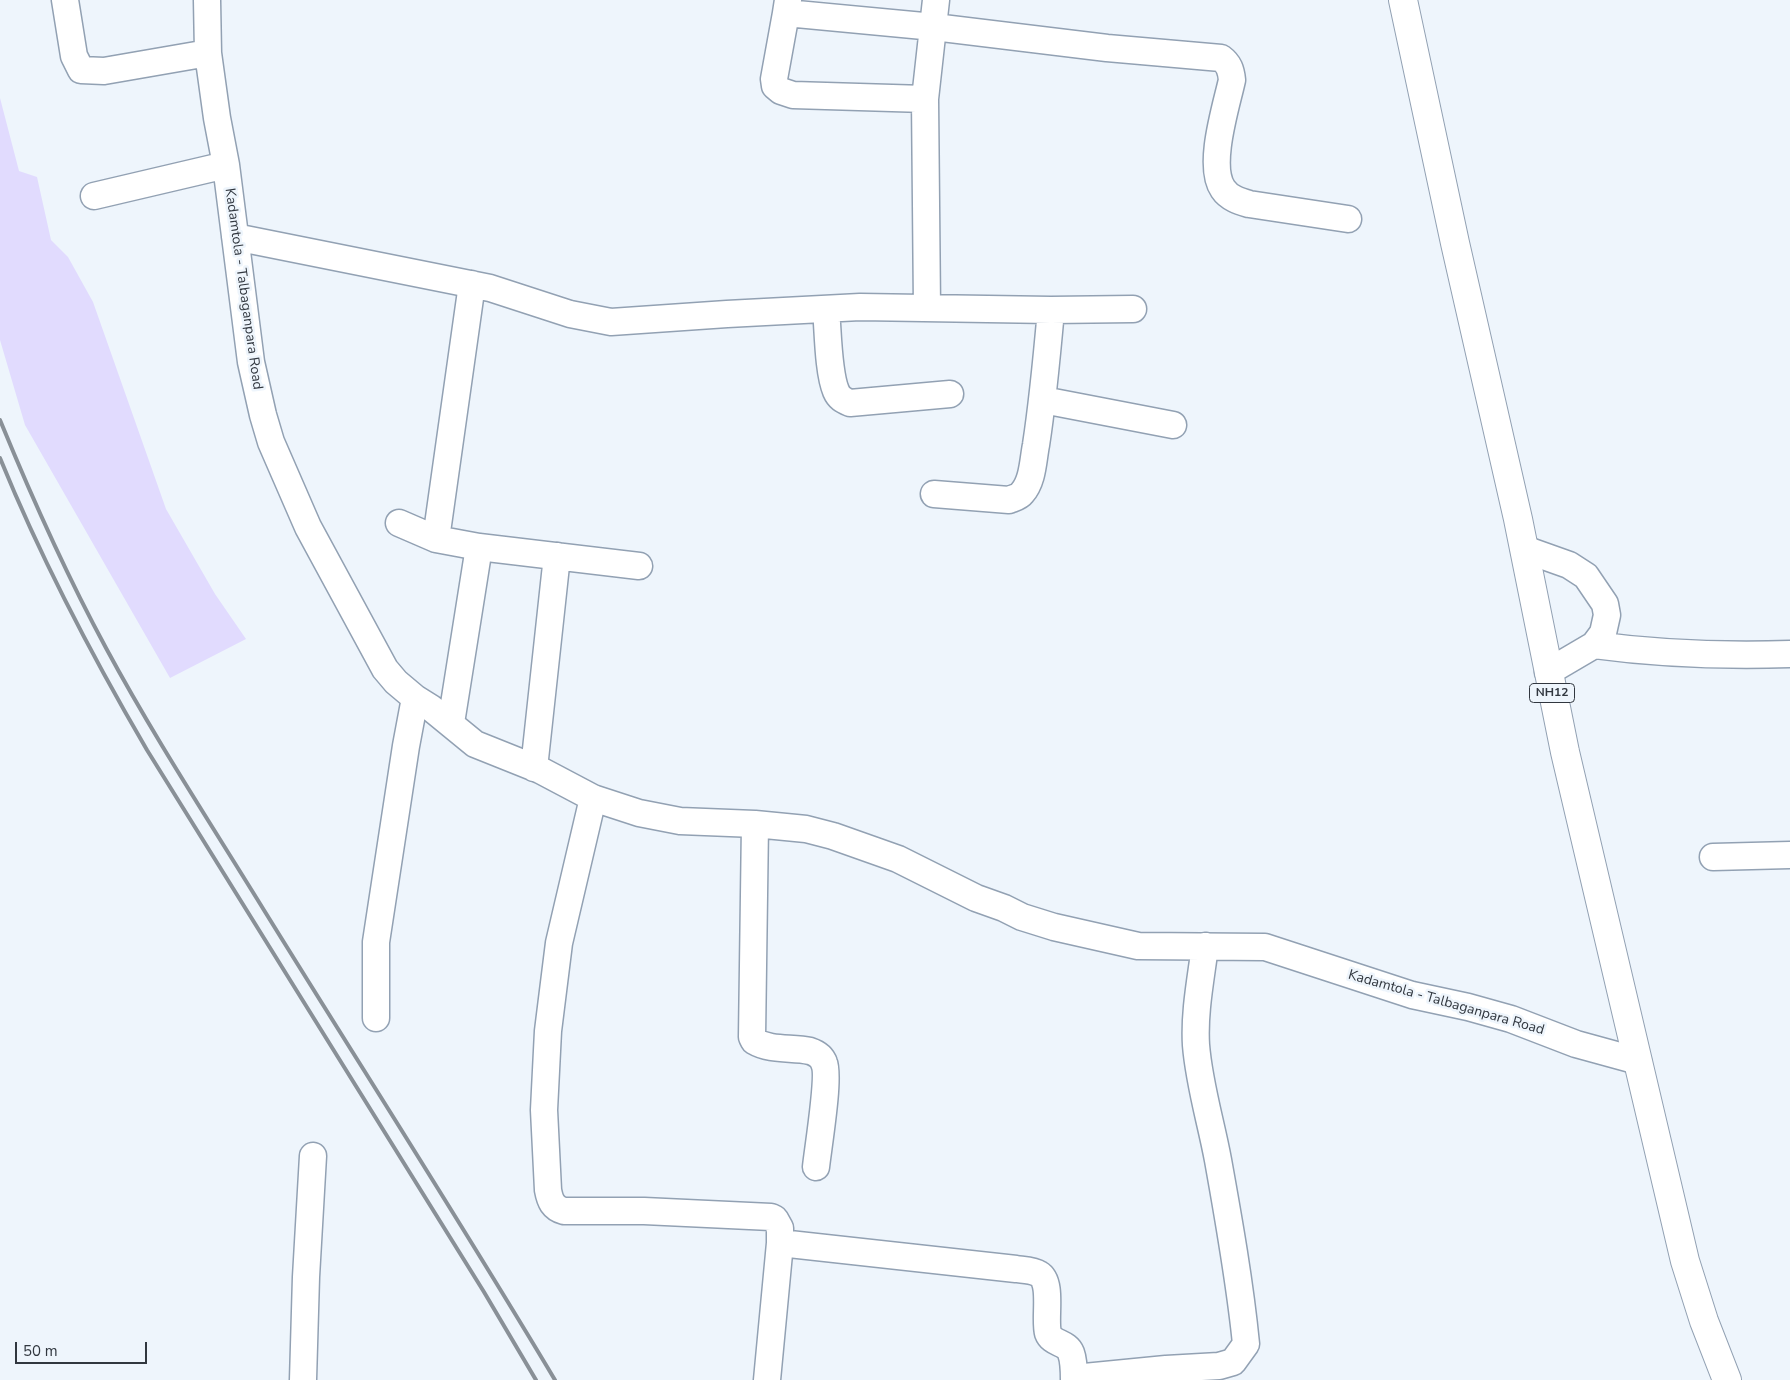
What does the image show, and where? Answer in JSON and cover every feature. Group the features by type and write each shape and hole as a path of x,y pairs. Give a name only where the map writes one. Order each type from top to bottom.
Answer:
{"main road":[{"name":"NH12","path":"1403,0 1455,243 1524,549 1564,752 1685,1261 1704,1322 1727,1380"}],"street":[{"path":"65,0 74,56 81,70 104,71 208,53"},
{"name":"Kadamtola - Talbaganpara Road","path":"207,0 208,53 226,165 251,362 263,415 272,442 308,527 381,662 396,682 475,744 534,768 592,798 639,813 680,821 755,824 806,829 833,836 898,859 976,898 1022,917 1054,927 1138,946 1265,946 1412,995 1468,1007 1511,1019 1576,1044 1638,1060"},
{"path":"927,308 925,99 936,0"},
{"path":"925,99 793,96 782,91 775,86 774,79 787,7 1107,48 1221,58 1231,69 1232,80 1218,143 1216,168 1223,190 1234,199 1249,204 1348,219"},
{"path":"94,196 226,165"},
{"path":"236,237 490,288 570,314 611,322 860,307 1051,310 1133,309"},
{"path":"436,538 472,284"},
{"path":"826,309 833,380 836,392 841,400 850,404 950,394"},
{"path":"934,494 1009,500 1016,498 1022,493 1028,482 1032,466 1043,400 1051,310"},
{"path":"1043,400 1172,425"},
{"path":"399,523 436,538 479,547 639,566"},
{"path":"451,724 479,547"},
{"path":"1524,549 1569,565 1586,576 1605,604 1607,615 1603,634 1594,645 1548,672"},
{"path":"534,768 557,556"},
{"path":"1594,645 1640,652 1682,655 1790,654"},
{"path":"376,1018 376,942 415,698"},
{"path":"592,798 559,943 548,1031 544,1110 550,1199 554,1206 564,1211 644,1211 771,1217 775,1219 780,1228 780,1243 767,1380"},
{"path":"755,824 752,1037 754,1041 770,1047 812,1051 819,1055 825,1064 825,1088 816,1166"},
{"path":"1713,857 1790,855"},
{"path":"780,1243 1016,1268 1038,1273 1043,1278 1046,1288 1048,1333 1054,1340 1071,1351 1074,1379 1166,1369 1219,1366 1233,1362 1246,1344 1240,1294 1218,1161 1196,1043 1197,1007 1205,946"},
{"path":"303,1380 306,1277 313,1156"}],"shaded area":[{"path":"0,98 19,171 37,177 51,240 68,257 93,302 166,509 215,594 246,639 170,678 25,425 0,340"}],"railway":[{"path":"0,420 63,564 106,648 144,716 555,1380"},
{"path":"0,458 68,607 147,750 484,1292 536,1380"}]}
